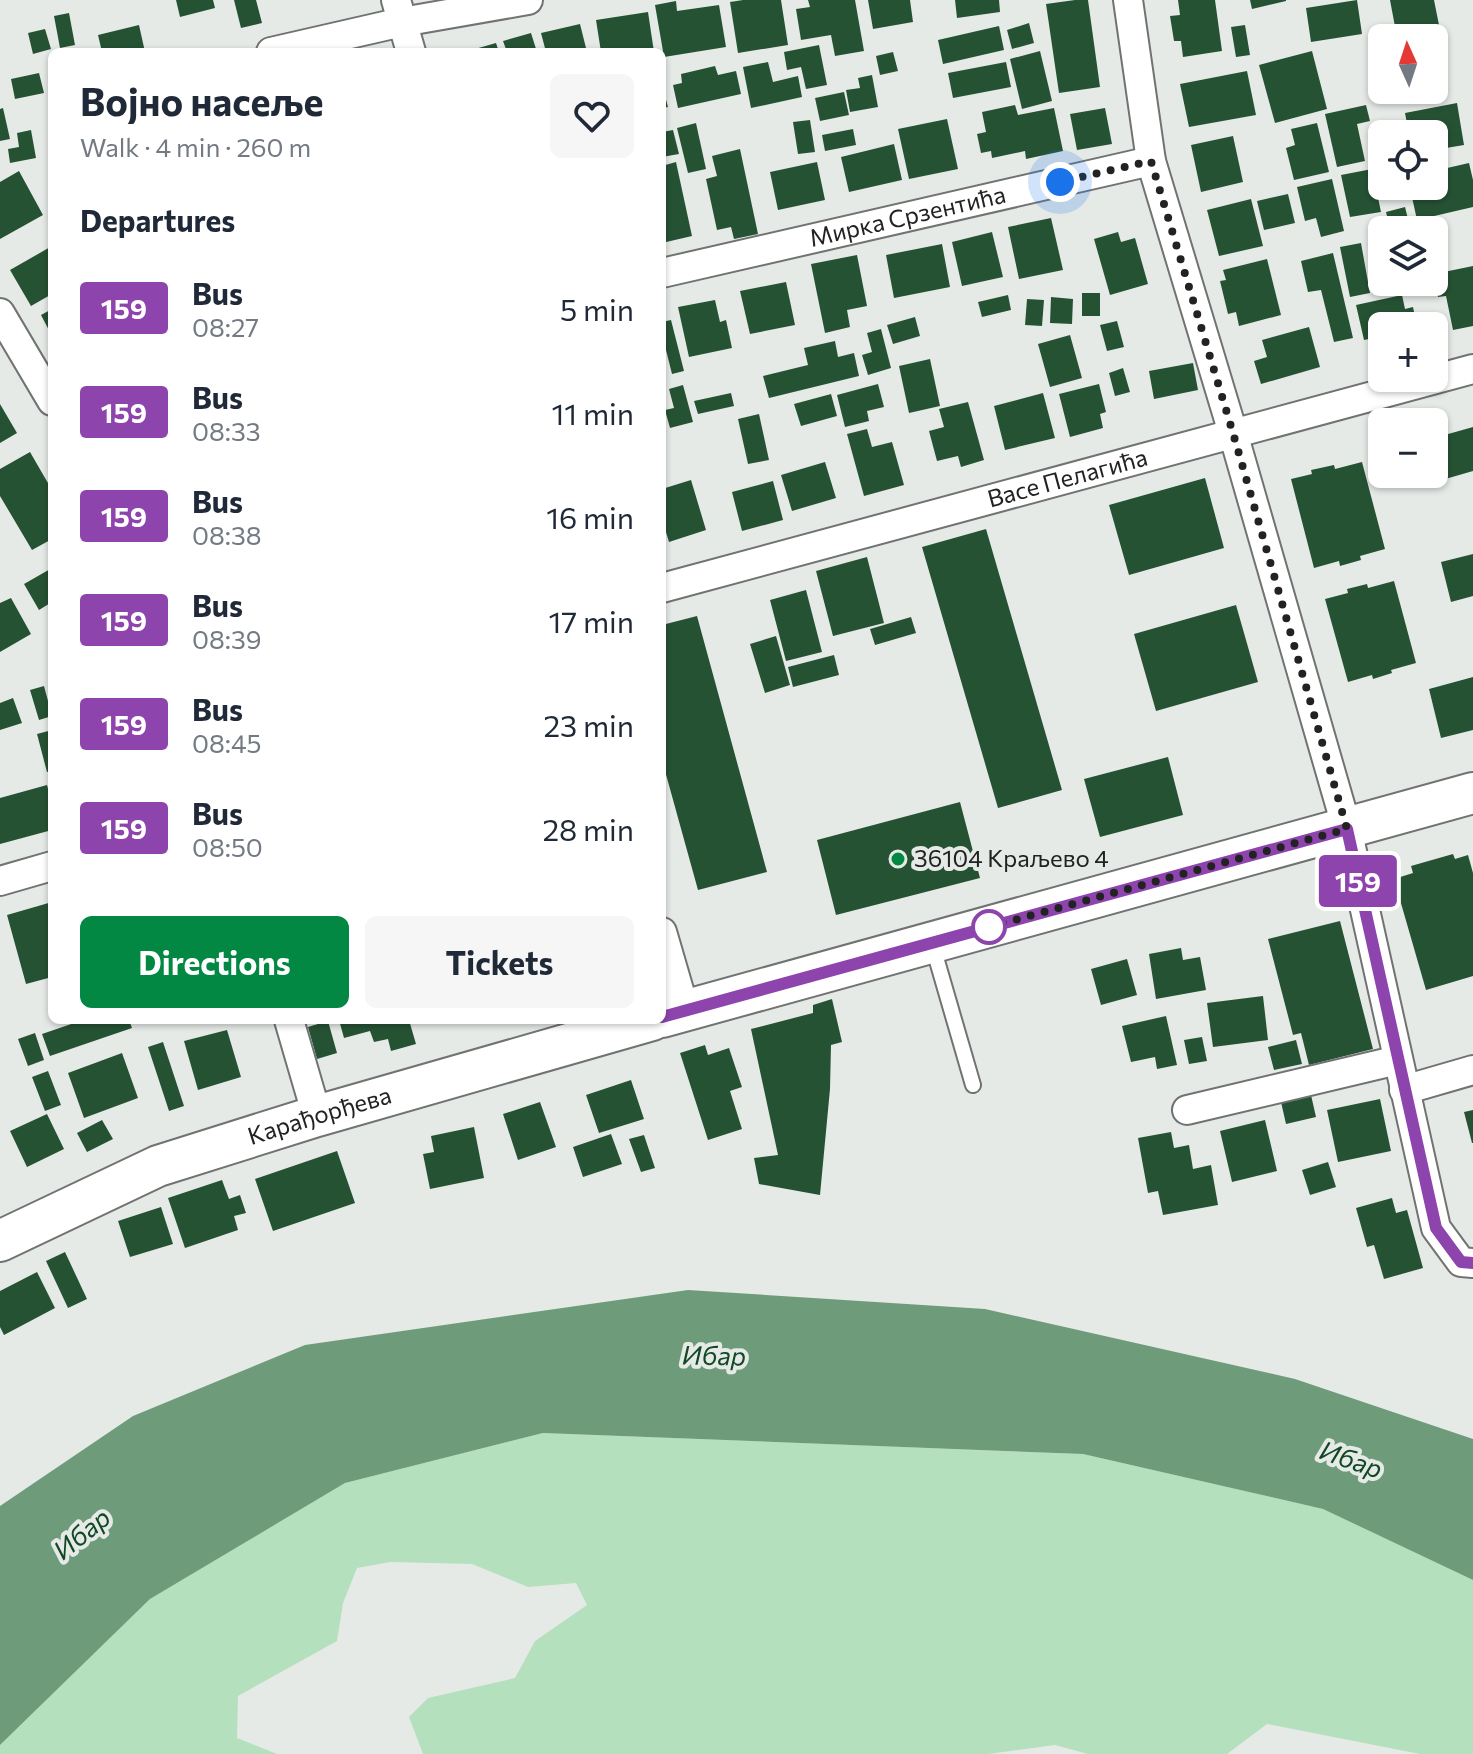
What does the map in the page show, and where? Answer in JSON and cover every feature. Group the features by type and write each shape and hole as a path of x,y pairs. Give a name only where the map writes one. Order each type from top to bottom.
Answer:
{"street":[{"path":"283,48 399,11 528,0"},
{"path":"1128,0 1151,161 1347,829 1436,1228 1461,1262 1473,1263"},
{"path":"399,11 410,48"},
{"name":"Мирка Срзентића","path":"666,272 1151,161"},
{"path":"0,313 48,394"},
{"name":"Васе Пелагића","path":"666,587 1473,369"},
{"name":"Карађорђева","path":"666,1016 1473,793"},
{"path":"0,881 48,867"},
{"path":"290,1024 317,1116"},
{"name":"Карађорђева","path":"0,1241 158,1166 317,1116 638,1024"},
{"path":"1187,1110 1398,1060"},
{"path":"1404,1090 1473,1070"}],"lane":[{"path":"932,942 973,1085"}],"shaded area":[{"path":"543,1433 1083,1454 1323,1509 1473,1580 1473,1754 1420,1754 1267,1724 1227,1754 1088,1754 1055,1745 988,1754 423,1754 409,1717 428,1698 515,1678 535,1641 587,1605 576,1583 528,1587 472,1564 390,1562 357,1568 343,1603 337,1641 238,1696 237,1738 277,1754 0,1754 0,1745 150,1599 345,1483"}],"water":[{"name":"Ибар","path":"688,1290 985,1309 1295,1379 1473,1439 1473,1580 1323,1509 1083,1454 543,1433 345,1483 150,1599 0,1745 0,1506 133,1416 305,1345"}],"building":[{"path":"176,0 213,0 215,8 180,17"},
{"path":"234,0 256,0 262,23 241,28"},
{"path":"781,0 788,45 738,53 730,2"},
{"path":"808,0 855,0 864,51 835,56 831,35 801,40 796,9 810,7"},
{"path":"868,0 910,0 913,22 873,29"},
{"path":"955,0 999,0 1000,12 957,18"},
{"path":"1088,0 1100,87 1059,93 1046,4"},
{"path":"1178,0 1215,0 1222,51 1183,57 1181,41 1174,41 1170,16 1180,15"},
{"path":"1250,0 1286,0 1286,1 1252,9"},
{"path":"1357,0 1362,34 1311,42 1306,8"},
{"path":"1390,0 1434,0 1439,24 1394,24"},
{"path":"676,1 677,11 719,5 726,47 666,57 655,5"},
{"path":"648,12 653,48 600,48 596,20"},
{"path":"69,13 75,45 60,48 54,16"},
{"path":"1029,23 1034,43 1012,49 1007,30"},
{"path":"580,24 586,48 545,48 541,33"},
{"path":"139,25 144,48 101,48 98,35"},
{"path":"1245,25 1250,55 1236,57 1231,27"},
{"path":"999,26 1004,50 943,64 938,40"},
{"path":"45,29 51,48 33,54 28,33"},
{"path":"531,33 536,48 506,48 503,41"},
{"path":"496,43 498,48 478,48"},
{"path":"819,45 827,85 806,89 801,67 787,70 784,52"},
{"path":"1040,51 1052,101 1022,109 1010,59"},
{"path":"1312,51 1327,109 1275,123 1259,65"},
{"path":"893,52 898,71 880,75 876,56"},
{"path":"768,62 773,82 798,76 802,97 751,108 743,67"},
{"path":"1006,62 1011,87 953,98 948,73"},
{"path":"715,66 718,75 736,71 741,94 678,108 673,85 682,83 681,74"},
{"path":"1247,71 1256,115 1189,127 1180,84"},
{"path":"39,73 44,93 15,99 11,79"},
{"path":"872,75 878,107 850,112 846,90 860,88 858,78"},
{"path":"844,92 849,115 820,121 815,98"},
{"path":"1457,103 1464,145 1448,148 1448,120 1406,120 1405,113"},
{"path":"1015,105 1018,115 1054,108 1063,151 1026,159 1025,151 992,158 991,151 981,153 977,134 986,132 982,112"},
{"path":"1366,105 1370,120 1357,124 1365,161 1337,167 1325,114"},
{"path":"3,108 10,139 0,141 0,109"},
{"path":"1105,108 1112,144 1077,150 1070,114"},
{"path":"947,119 958,169 909,179 898,129"},
{"path":"810,120 815,152 798,154 793,122"},
{"path":"696,123 706,169 688,173 677,128"},
{"path":"1317,123 1329,172 1294,180 1286,148 1295,145 1291,129"},
{"path":"853,129 856,145 825,151 822,135"},
{"path":"31,130 36,158 10,163 8,149 19,147 17,133"},
{"path":"673,130 679,154 666,156 666,131"},
{"path":"1233,136 1243,182 1201,192 1191,145"},
{"path":"894,144 902,180 849,192 841,157"},
{"path":"740,149 758,234 734,239 731,227 717,230 706,179 717,176 712,156"},
{"path":"676,162 692,236 666,242 666,165"},
{"path":"817,162 825,200 778,210 770,172"},
{"path":"1469,163 1473,180 1473,207 1434,216 1416,216 1413,200 1448,200 1448,168"},
{"path":"1368,170 1368,200 1378,200 1381,212 1350,217 1341,175"},
{"path":"19,171 43,215 0,239 0,182"},
{"path":"1332,179 1344,231 1321,237 1316,218 1305,221 1297,187"},
{"path":"1288,194 1295,223 1264,230 1257,201"},
{"path":"1251,199 1263,246 1219,256 1207,210"},
{"path":"1405,207 1407,216 1387,216 1386,212"},
{"path":"1051,218 1063,270 1019,279 1008,227"},
{"path":"992,232 1003,277 962,286 952,242"},
{"path":"1118,232 1121,242 1135,238 1148,284 1110,295 1094,239"},
{"path":"1361,243 1368,293 1350,297 1340,247"},
{"path":"942,244 950,287 894,298 886,255"},
{"path":"48,248 48,296 31,306 10,270"},
{"path":"1333,253 1353,338 1334,342 1321,290 1308,292 1301,261"},
{"path":"857,255 867,306 847,310 850,327 825,333 811,264"},
{"path":"1267,259 1281,315 1239,326 1236,312 1228,314 1220,281 1226,280 1223,270"},
{"path":"1473,266 1473,326 1453,330 1446,296 1448,271"},
{"path":"786,282 795,325 750,334 740,291"},
{"path":"1082,293 1100,293 1100,316 1082,316"},
{"path":"1008,295 1011,310 982,317 978,302"},
{"path":"1402,296 1405,309 1413,307 1414,312 1368,312 1368,339 1364,340 1356,305"},
{"path":"1051,297 1073,299 1072,324 1050,323"},
{"path":"1027,299 1044,300 1042,326 1025,325"},
{"path":"715,300 720,322 726,320 732,348 689,357 678,307"},
{"path":"48,311 48,328 41,315"},
{"path":"915,317 920,336 893,344 887,325"},
{"path":"671,320 684,371 672,374 666,350 666,321"},
{"path":"1117,321 1124,347 1107,351 1100,325"},
{"path":"1309,327 1320,367 1261,384 1254,361 1267,357 1262,340"},
{"path":"881,329 891,368 868,375 862,355 872,352 867,333"},
{"path":"1070,335 1082,378 1050,387 1038,344"},
{"path":"835,341 838,357 854,353 859,376 769,398 763,376 808,365 804,348"},
{"path":"930,359 940,406 909,413 899,366"},
{"path":"1193,363 1198,390 1154,399 1149,371"},
{"path":"1123,368 1130,392 1115,396 1109,373"},
{"path":"878,384 884,407 867,411 869,421 845,427 837,395"},
{"path":"1099,384 1106,412 1100,414 1103,428 1070,437 1059,394"},
{"path":"683,385 693,422 670,428 666,410 674,408 669,389"},
{"path":"731,393 734,406 698,414 694,401"},
{"path":"1043,393 1055,438 1005,450 994,406"},
{"path":"831,394 837,416 801,426 794,404"},
{"path":"968,402 984,460 961,467 958,456 937,461 929,431 944,427 939,409"},
{"path":"0,404 17,433 0,443"},
{"path":"759,414 769,460 748,464 738,419"},
{"path":"1473,427 1473,471 1448,478 1448,434"},
{"path":"867,429 872,447 892,442 904,485 864,496 847,434"},
{"path":"30,452 48,483 48,541 32,550 0,496 0,469"},
{"path":"825,462 836,498 792,511 781,475"},
{"path":"1362,462 1385,549 1340,566 1339,561 1314,568 1291,479 1312,474 1311,470 1334,465 1335,469"},
{"path":"1205,478 1224,548 1129,575 1109,505"},
{"path":"691,480 706,530 669,542 666,532 666,488"},
{"path":"773,481 783,520 742,531 732,492"},
{"path":"986,529 1062,790 998,808 922,547"},
{"path":"1473,554 1473,596 1451,602 1441,562"},
{"path":"867,557 884,623 833,636 816,571"},
{"path":"48,570 48,604 39,610 24,584"},
{"path":"1394,581 1416,663 1373,679 1372,675 1348,682 1325,599 1348,593 1347,589 1367,584 1368,588"},
{"path":"806,590 822,652 786,661 770,600"},
{"path":"11,598 31,634 0,652 0,603"},
{"path":"1236,605 1258,682 1156,711 1134,634"},
{"path":"697,616 767,872 698,890 666,774 666,624"},
{"path":"911,617 916,633 875,645 870,629"},
{"path":"776,636 790,685 765,693 750,644"},
{"path":"834,655 839,675 793,687 788,667"},
{"path":"1473,677 1473,730 1441,738 1429,689"},
{"path":"44,686 48,717 39,720 30,690"},
{"path":"13,698 22,723 0,730 0,703"},
{"path":"48,731 48,772 47,772 37,734"},
{"path":"1168,757 1183,815 1100,837 1084,779"},
{"path":"47,785 48,831 0,844 0,798"},
{"name":"36104 Краљево 4","path":"960,802 980,878 836,915 817,840"},
{"path":"1453,854 1455,859 1468,855 1473,873 1473,976 1426,990 1394,879 1413,873 1411,866"},
{"path":"48,903 48,978 26,984 7,915"},
{"path":"1340,921 1373,1049 1309,1065 1301,1033 1293,1035 1268,939"},
{"path":"1181,948 1183,960 1200,957 1206,990 1156,999 1149,954"},
{"path":"1127,959 1137,995 1101,1005 1091,969"},
{"path":"1263,996 1268,1040 1213,1047 1207,1003"},
{"path":"832,999 842,1042 831,1045 820,1195 759,1184 754,1158 778,1155 751,1029 813,1013 813,1005"},
{"path":"1166,1016 1177,1065 1157,1069 1155,1057 1131,1062 1122,1026"},
{"path":"71,1024 130,1024 132,1028 50,1056 42,1034"},
{"path":"329,1024 337,1053 317,1059 308,1027"},
{"path":"340,1024 410,1024 416,1044 391,1051 388,1039 374,1042 370,1031 344,1038"},
{"path":"227,1030 241,1077 198,1090 184,1041"},
{"path":"35,1033 44,1060 28,1066 18,1039"},
{"path":"1202,1037 1207,1061 1189,1064 1184,1040"},
{"path":"1296,1040 1302,1064 1274,1070 1268,1047"},
{"path":"163,1042 184,1106 169,1111 148,1047"},
{"path":"705,1045 708,1055 729,1048 742,1087 730,1091 742,1129 708,1140 680,1053"},
{"path":"122,1053 138,1098 84,1118 68,1073"},
{"path":"48,1071 61,1105 45,1111 32,1077"},
{"path":"631,1080 644,1119 599,1133 586,1095"},
{"path":"1311,1095 1316,1117 1286,1124 1281,1102"},
{"path":"1380,1099 1391,1151 1338,1162 1327,1110"},
{"path":"540,1102 556,1147 518,1160 503,1114"},
{"path":"1473,1110 1473,1143 1472,1143 1464,1112"},
{"path":"47,1114 64,1149 27,1167 10,1131"},
{"path":"102,1120 113,1139 87,1152 77,1133"},
{"path":"1265,1120 1277,1171 1232,1182 1220,1131"},
{"path":"474,1127 484,1178 430,1189 423,1154 434,1152 431,1136"},
{"path":"1171,1132 1174,1148 1189,1145 1193,1169 1211,1165 1218,1205 1163,1215 1158,1191 1148,1193 1138,1138"},
{"path":"611,1134 622,1164 583,1177 573,1147"},
{"path":"644,1135 655,1168 641,1172 629,1139"},
{"path":"337,1151 355,1203 273,1231 255,1179"},
{"path":"1328,1162 1336,1187 1310,1195 1302,1170"},
{"path":"222,1180 229,1199 240,1195 246,1213 234,1216 238,1230 185,1248 168,1198"},
{"path":"1392,1198 1396,1213 1407,1210 1423,1268 1384,1279 1374,1245 1367,1247 1356,1208"},
{"path":"161,1207 173,1244 130,1257 118,1221"},
{"path":"65,1252 87,1299 68,1308 46,1261"},
{"path":"37,1272 55,1308 4,1335 0,1327 0,1291"}],"bus line":[{"name":"159","path":"666,1016 1347,829 1436,1228 1461,1262 1473,1263"}],"place":[{"name":"36104 Краљево 4","path":"898,859"}],"route":[{"path":"989,927 1347,829 1151,161 1060,182"}]}
